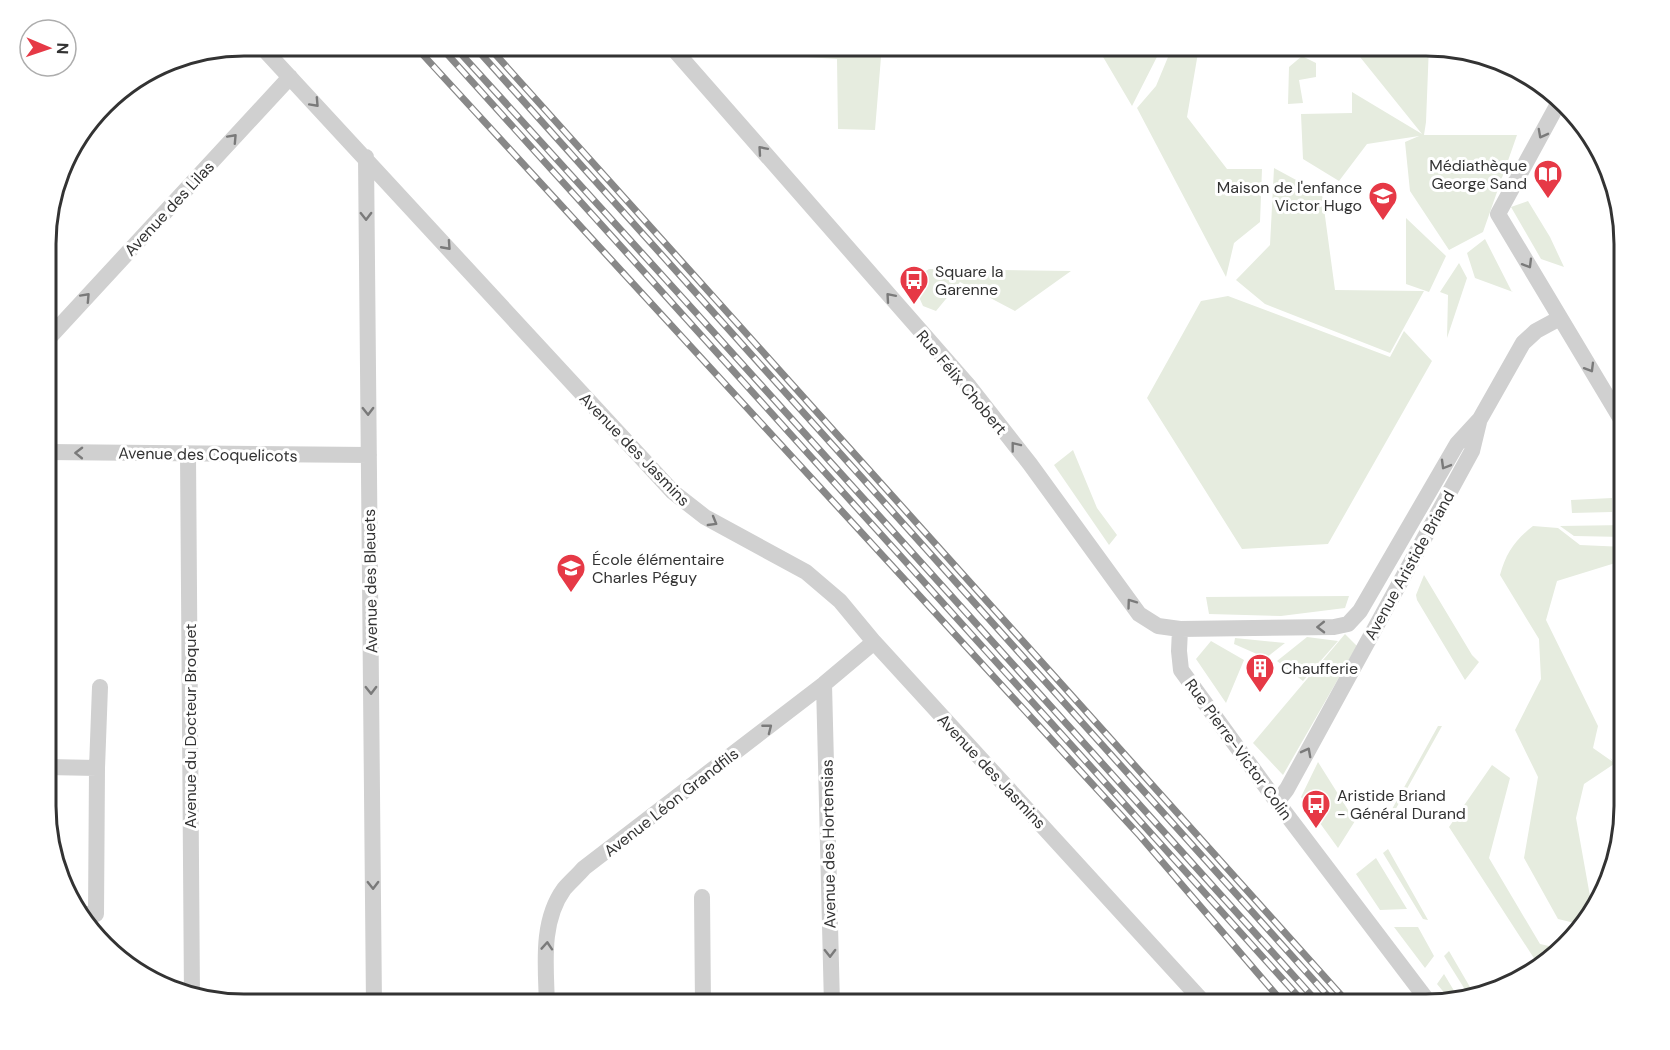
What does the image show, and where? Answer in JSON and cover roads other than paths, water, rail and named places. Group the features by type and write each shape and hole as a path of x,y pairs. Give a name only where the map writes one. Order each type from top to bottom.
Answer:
{"street":[{"name":"Avenue des Jasmins","path":"271,56 673,492 705,517 806,572 840,601 874,642 1196,994"},
{"name":"Rue Félix Chobert","path":"679,56 968,384 1140,614 1158,626 1180,629"},
{"name":"Avenue des Lilas","path":"55,331 291,77"},
{"path":"1556,108 1498,214 1614,409"},
{"name":"Avenue des Bleuets","path":"366,157 374,994"},
{"name":"Avenue Aristide Briand","path":"1180,629 1334,627 1348,624 1360,611 1457,444 1480,419 1523,343 1536,330 1560,318"},
{"name":"Avenue Aristide Briand","path":"1277,802 1287,789 1472,451 1480,419"},
{"name":"Avenue des Coquelicots","path":"55,452 369,455"},
{"name":"Avenue du Docteur Broquet","path":"188,454 192,987"},
{"path":"1348,624 1370,637"},
{"name":"Rue Pierre-Victor Colin","path":"1180,629 1181,670 1277,802 1423,994"},
{"name":"Avenue Léon Grandfils","path":"547,994 546,948 551,913 564,890 584,868 824,684 874,642"},
{"name":"Avenue des Hortensias","path":"824,684 832,994"},
{"path":"89,914 96,914 100,687"},
{"path":"55,767 97,768"},
{"path":"702,897 703,994"}],"railway":[{"path":"424,56 1140,836 1276,994"},
{"path":"449,56 1296,994"},
{"path":"463,56 1310,994"},
{"path":"483,56 1326,994"},
{"path":"497,56 1340,994"}],"place":[{"name":"Médiathèque George Sand","path":"1548,200"},
{"name":"Maison de l'enfance Victor Hugo","path":"1383,222"},
{"name":"Square la Garenne","path":"914,306"},
{"name":"École élémentaire Charles Péguy","path":"571,594"},
{"name":"Chaufferie","path":"1260,694"},
{"name":"Aristide Briand - Général Durand","path":"1316,830"}]}
